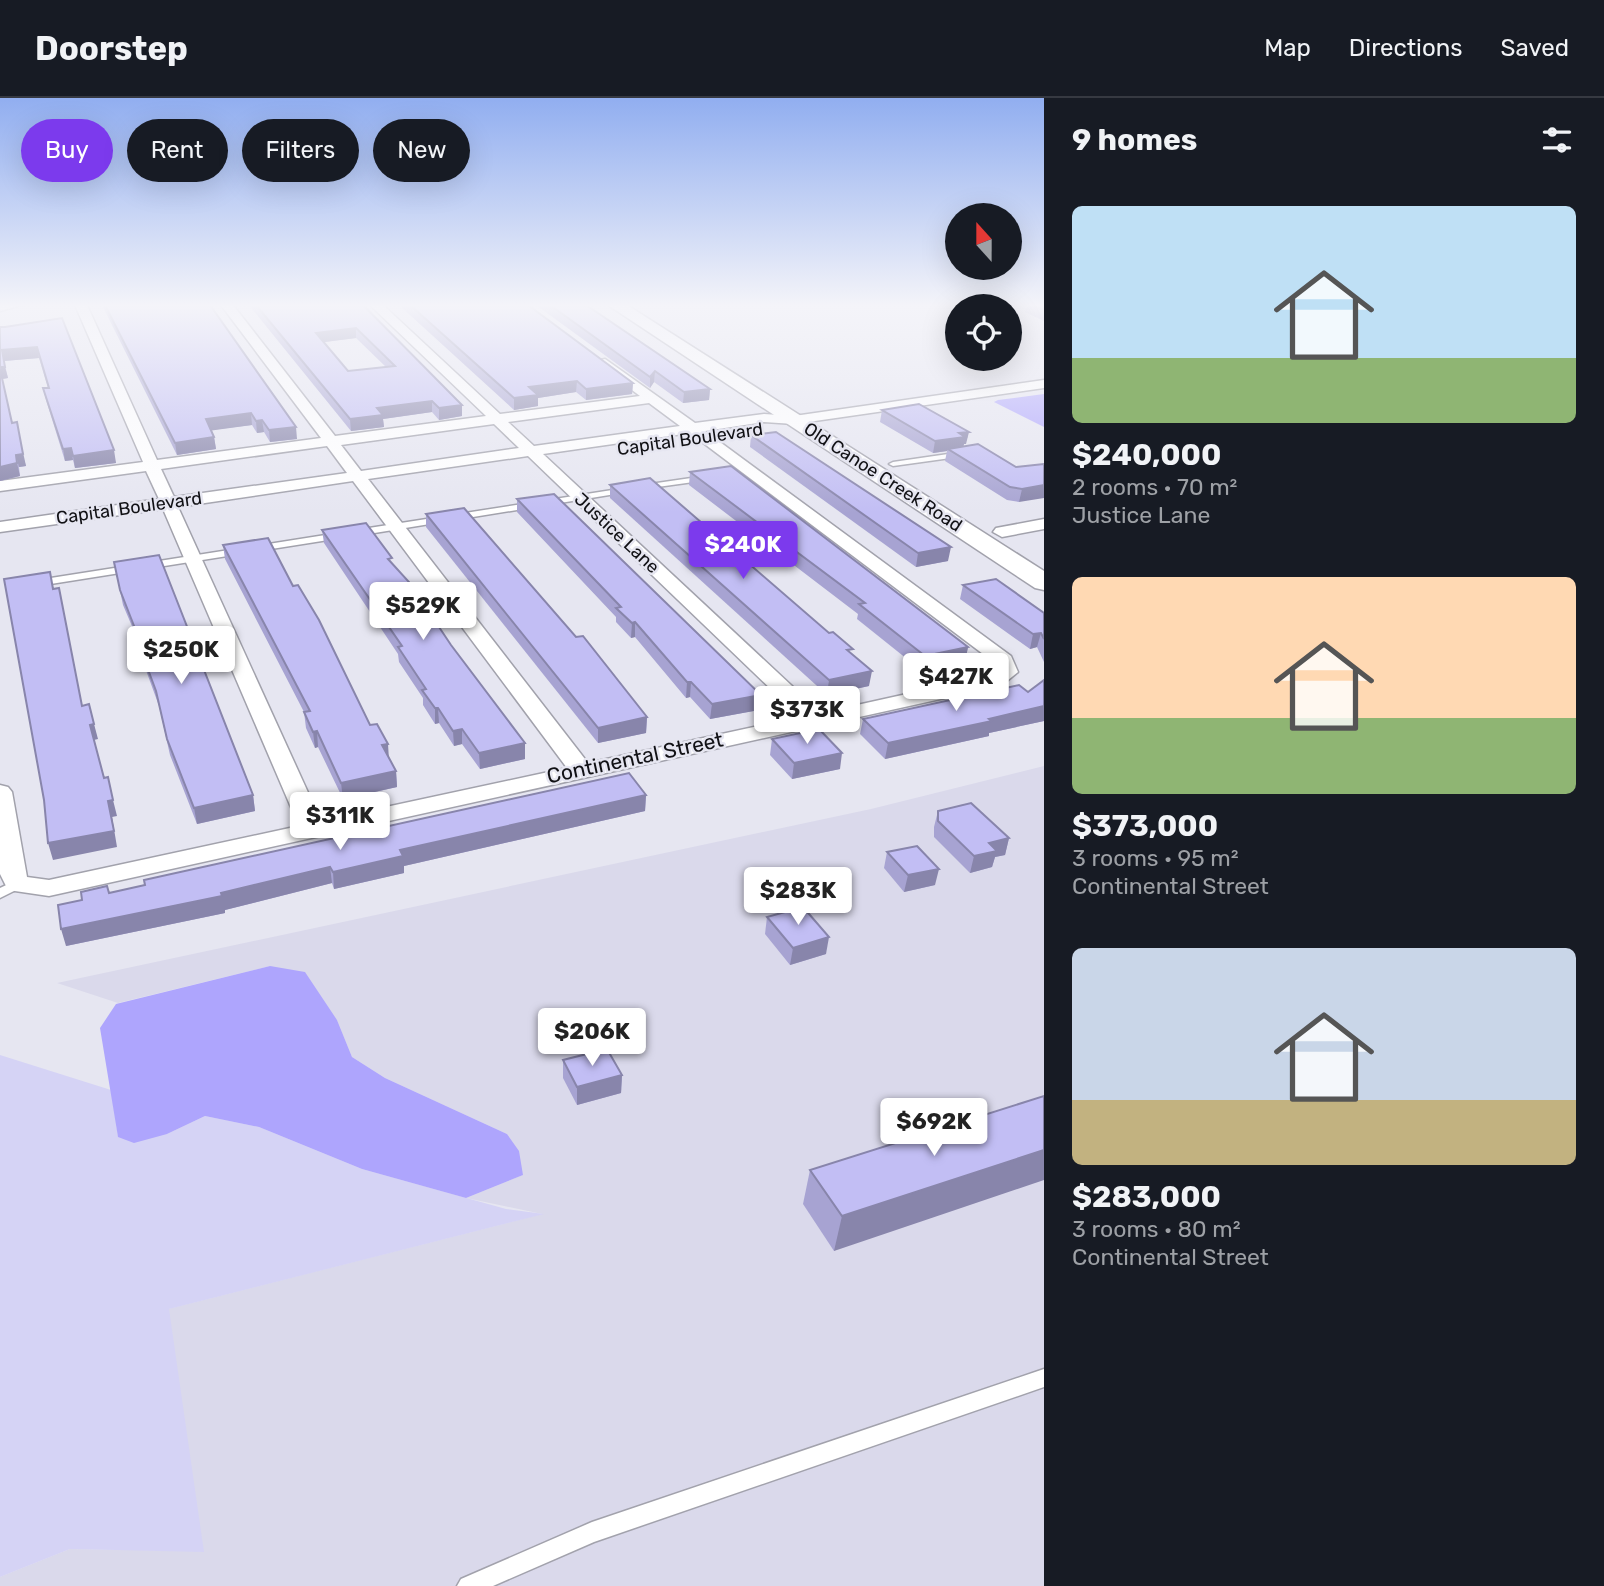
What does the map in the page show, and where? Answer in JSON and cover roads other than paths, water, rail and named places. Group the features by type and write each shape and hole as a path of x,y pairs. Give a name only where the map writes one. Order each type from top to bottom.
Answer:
{"main road":[{"name":"Old Canoe Creek Road","path":"723,374 1044,582"},
{"name":"Old Canoe Creek Road","path":"751,374 1044,558"}],"street":[{"path":"107,374 194,558 313,831"},
{"path":"280,374 581,770"},
{"name":"Justice Lane","path":"449,374 816,719"},
{"name":"Continental Street","path":"0,792 11,870 9,889 49,888 995,681 1008,672 1004,660 745,471 700,432 621,374"},
{"name":"Capital Boulevard","path":"0,541 171,509 700,432 779,426 816,416 1044,384"},
{"path":"0,486 653,398"},
{"name":"Capital Boulevard","path":"0,527 171,509"},
{"path":"1002,532 1044,524"}],"lane":[{"path":"893,464 972,452"},
{"path":"26,585 712,477"},
{"path":"468,1586 592,1532 1044,1378"}]}
